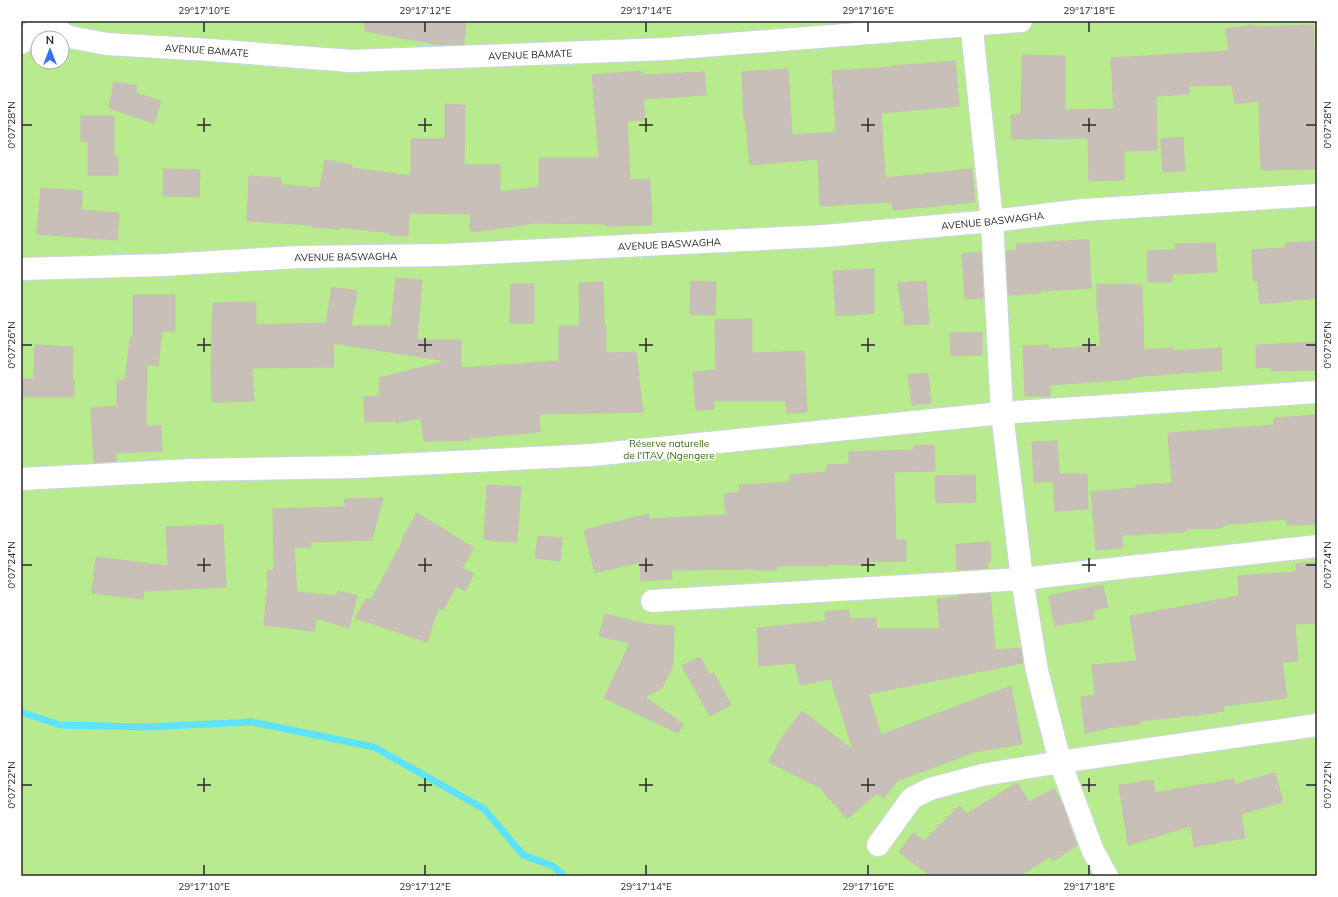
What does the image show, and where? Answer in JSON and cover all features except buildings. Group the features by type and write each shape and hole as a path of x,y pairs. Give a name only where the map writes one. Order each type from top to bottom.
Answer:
{"street":[{"name":"AVENUE BAMATE","path":"45,22 69,36 107,44 351,61 666,49 972,23 1021,21"},
{"path":"21,43 25,37 45,22"},
{"path":"972,23 992,221 1002,412 1022,579 1037,671 1060,762 1093,852 1106,876"},
{"name":"AVENUE BASWAGHA","path":"21,269 163,265 298,257 445,255 824,236 992,221 1084,210 1317,195"},
{"path":"21,479 191,470 356,467 592,455 1002,412 1317,392"},
{"path":"652,601 1022,579 1317,546"},
{"path":"878,845 912,798 930,789 982,775 1060,762 1317,725"}],"green space":[{"name":"Réserve naturelle de l'ITAV (Ngengere","path":"21,21 1317,21 1317,876 21,876"}],"waterway":[{"path":"21,712 60,725 147,727 252,722 374,747 484,809 523,855 553,866 564,876"}]}
